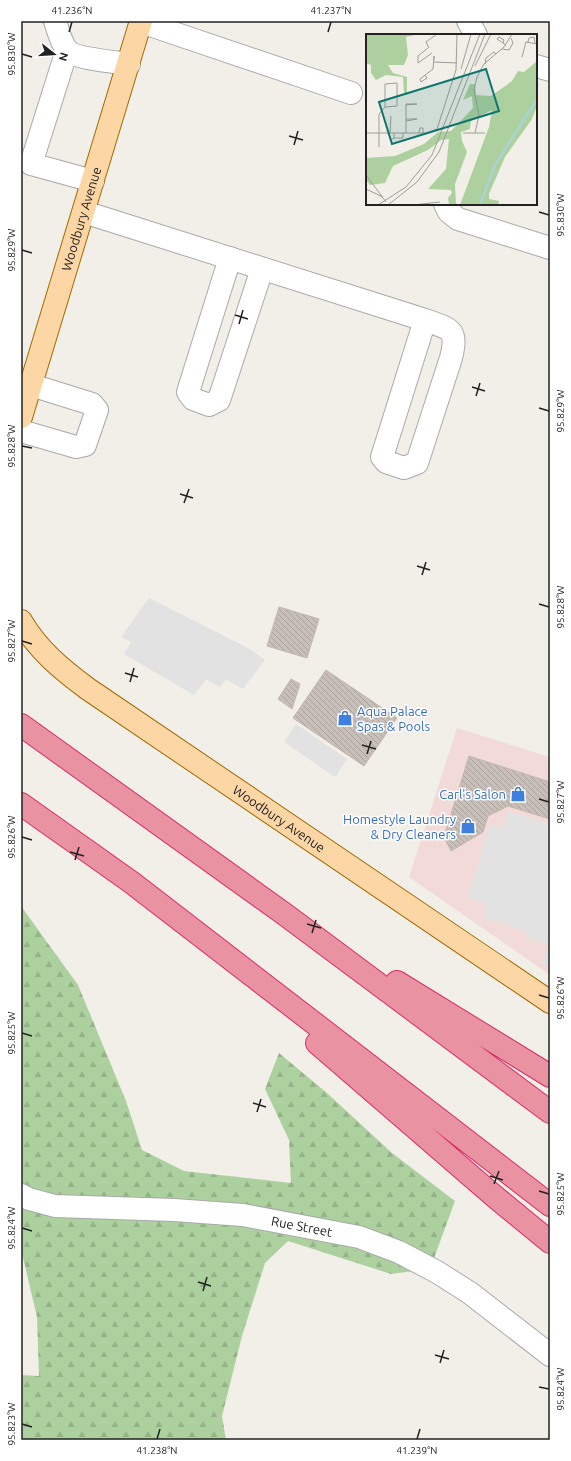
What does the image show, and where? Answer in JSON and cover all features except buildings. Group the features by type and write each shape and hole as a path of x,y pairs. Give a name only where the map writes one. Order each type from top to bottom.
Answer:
{"highway":[{"path":"21,725 283,913 550,1112"},
{"path":"21,804 131,882 550,1205"},
{"path":"131,882 494,1196 550,1242"},
{"path":"283,913 550,1076"}],"main road":[{"name":"Woodbury Avenue","path":"21,417 141,21"},
{"name":"Woodbury Avenue","path":"21,621 34,642 45,654 88,689 550,1002"}],"street":[{"path":"55,21 58,32 67,50 80,56 129,64"},
{"path":"141,21 351,93"},
{"path":"468,21 475,34"},
{"path":"67,50 31,164 93,182"},
{"path":"537,66 550,70"},
{"path":"446,205 449,212 458,219 550,248"},
{"path":"84,212 262,269 425,320 447,327 453,335 454,345 417,463 404,468 386,462 382,457 425,320"},
{"path":"230,258 188,392 193,400 210,405 219,400 262,269"},
{"path":"21,431 76,447 85,445 96,410 92,404 31,385"},
{"name":"Rue Street","path":"21,1195 29,1199 55,1206 174,1210 243,1215 359,1237 399,1252 438,1272 470,1293 550,1355"}],"shaded area":[{"path":"149,598 248,648 265,660 243,689 226,679 220,687 206,679 194,695 124,654 131,642 121,637"},
{"path":"296,724 347,759 335,777 284,742"},
{"path":"457,728 550,757 550,975 409,877"},
{"path":"508,811 550,824 550,966 542,964 548,944 525,937 526,931 484,918 487,904 468,898 490,824 503,828"}],"green space":[{"path":"21,906 78,985 126,1101 142,1150 184,1171 291,1183 289,1140 265,1089 279,1053 327,1093 392,1153 455,1201 430,1269 391,1274 288,1241 265,1263 242,1336 222,1416 226,1440 21,1440 21,1375 39,1376 37,1317 21,1249"}],"place":[{"name":"Aqua Palace Spas & Pools","path":"345,718"},
{"name":"Carl's Salon","path":"518,794"},
{"name":"Homestyle Laundry & Dry Cleaners","path":"468,826"}]}
